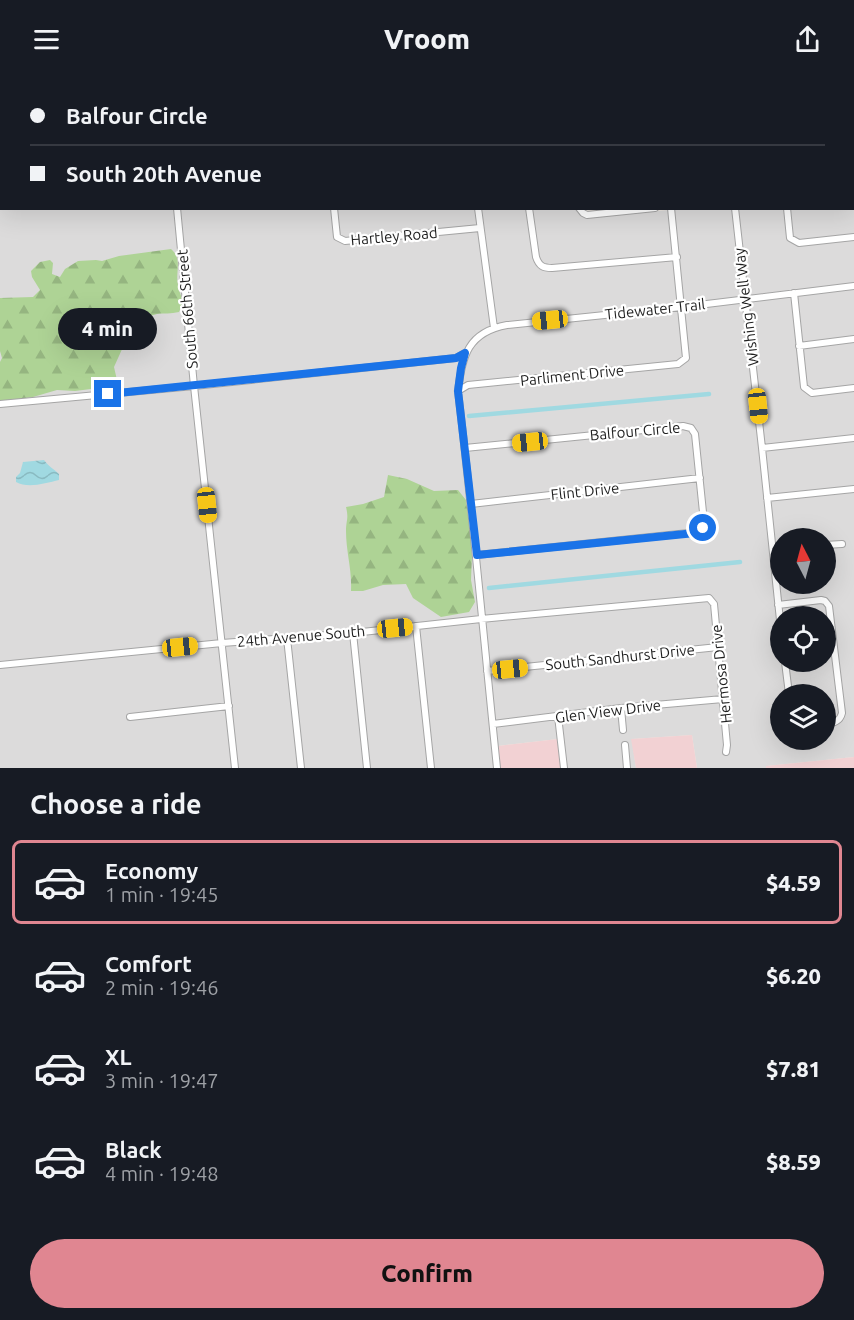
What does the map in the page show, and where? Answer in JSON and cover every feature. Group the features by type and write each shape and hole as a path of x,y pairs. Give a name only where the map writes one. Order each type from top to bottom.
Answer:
{"street":[{"name":"South 66th Street","path":"177,210 235,768"},
{"name":"Hartley Road","path":"333,210 337,237 345,241 480,228"},
{"path":"478,210 494,328"},
{"path":"529,210 536,257 544,268 677,257"},
{"path":"581,210 587,215 636,210"},
{"path":"671,210 682,307"},
{"name":"Wishing Well Way","path":"735,210 770,530"},
{"path":"787,210 790,238 799,243 854,237"},
{"name":"Tidewater Trail","path":"465,353 473,342 494,328 507,325 854,286"},
{"path":"794,293 804,387 812,393 854,388"},
{"name":"Parliment Drive","path":"458,391 468,385 678,364 687,358 682,307"},
{"path":"799,346 854,339"},
{"path":"0,404 456,358 465,353"},
{"path":"465,353 458,391 477,555 481,619 497,768"},
{"name":"Balfour Circle","path":"465,448 688,426 695,434 700,478 704,522 703,528 698,532 477,555"},
{"path":"762,448 854,438"},
{"name":"Flint Drive","path":"471,504 700,478"},
{"path":"767,498 854,489"},
{"path":"836,544 842,544"},
{"name":"Wishing Well Way","path":"777,594 778,605"},
{"name":"24th Avenue South","path":"0,665 709,598"},
{"name":"Hermosa Drive","path":"709,598 714,604 726,752"},
{"path":"778,605 821,600 829,606 842,713 836,721"},
{"path":"416,626 431,768"},
{"path":"353,633 367,768"},
{"path":"287,638 301,768"},
{"name":"South Sandhurst Drive","path":"487,671 718,646"},
{"name":"Glen View Drive","path":"493,724 621,708 723,699"},
{"path":"130,717 229,706"},
{"path":"621,708 623,730"},
{"path":"558,716 564,768"},
{"path":"625,745 627,768"}],"shaded area":[{"path":"0,210 478,210 494,328 466,353 458,391 497,768 236,768 220,642 0,664"},
{"path":"480,210 527,210 543,270 675,259 679,305 496,325"},
{"path":"531,210 578,210 587,218 669,210 674,254 552,266 539,261"},
{"path":"674,210 732,210 743,297 684,304"},
{"path":"737,210 785,210 789,240 854,239 854,284 747,297"},
{"path":"789,210 854,210 854,234 799,241 792,237"},
{"path":"854,289 854,337 801,344 796,295"},
{"path":"792,296 802,388 811,395 854,391 854,435 764,446 748,302"},
{"path":"743,302 770,548 770,594 775,594 776,606 770,606 770,672 784,672 786,684 770,684 770,750 836,750 836,723 840,722 835,672 836,606 828,606 828,601 780,602 779,594 836,594 836,547 844,546 844,541 836,542 836,528 772,528 770,500 854,491 854,757 767,766 766,768 697,768 692,735 632,739 636,768 630,768 627,742 622,743 625,768 566,768 561,719 619,710 622,732 625,732 624,710 721,701 724,753 728,755 730,744 711,595 483,616 479,557 702,533 693,426 683,423 467,446 460,392 469,387 689,360 684,309"},
{"path":"680,310 684,357 678,361 461,386 467,354 489,333 502,328"},
{"path":"854,342 854,386 812,390 806,386 802,349"},
{"path":"683,428 693,434 697,476 473,501 467,451"},
{"path":"854,440 854,486 769,495 765,451"},
{"path":"698,481 702,523 698,530 478,552 473,506"},
{"path":"708,601 711,605 715,644 490,669 484,621"},
{"path":"821,603 826,606 791,606"},
{"path":"221,644 234,768 0,768 0,666"},
{"path":"716,649 721,696 495,721 490,674"},
{"path":"788,672 834,672 836,684 790,684"},
{"path":"836,686 839,713 836,718"},
{"path":"556,719 558,739 498,746 496,726"},
{"path":"692,735 697,768 636,768 631,739"},
{"path":"558,739 562,768 500,768 498,746"},
{"path":"854,757 854,768 766,768 766,766"}],"green space":[{"path":"171,249 178,261 177,280 182,301 181,308 179,312 157,314 132,324 131,341 123,347 114,367 117,380 107,387 75,391 57,390 33,397 0,402 0,362 2,358 0,298 33,297 40,290 31,271 40,262 50,260 53,263 52,274 60,277 65,269 78,261 102,261 119,256"},
{"path":"388,475 407,479 434,491 458,490 466,500 472,556 471,580 475,602 469,612 441,617 413,598 406,584 383,585 363,591 351,591 346,539 346,507 384,497"}],"water":[{"path":"44,460 59,474 59,480 31,485 16,482 23,462"}],"waterway":[{"path":"469,416 709,394"},
{"path":"489,588 740,562"}],"route":[{"path":"108,394 456,358 465,353 458,391 477,555 695,533 703,528"}]}
